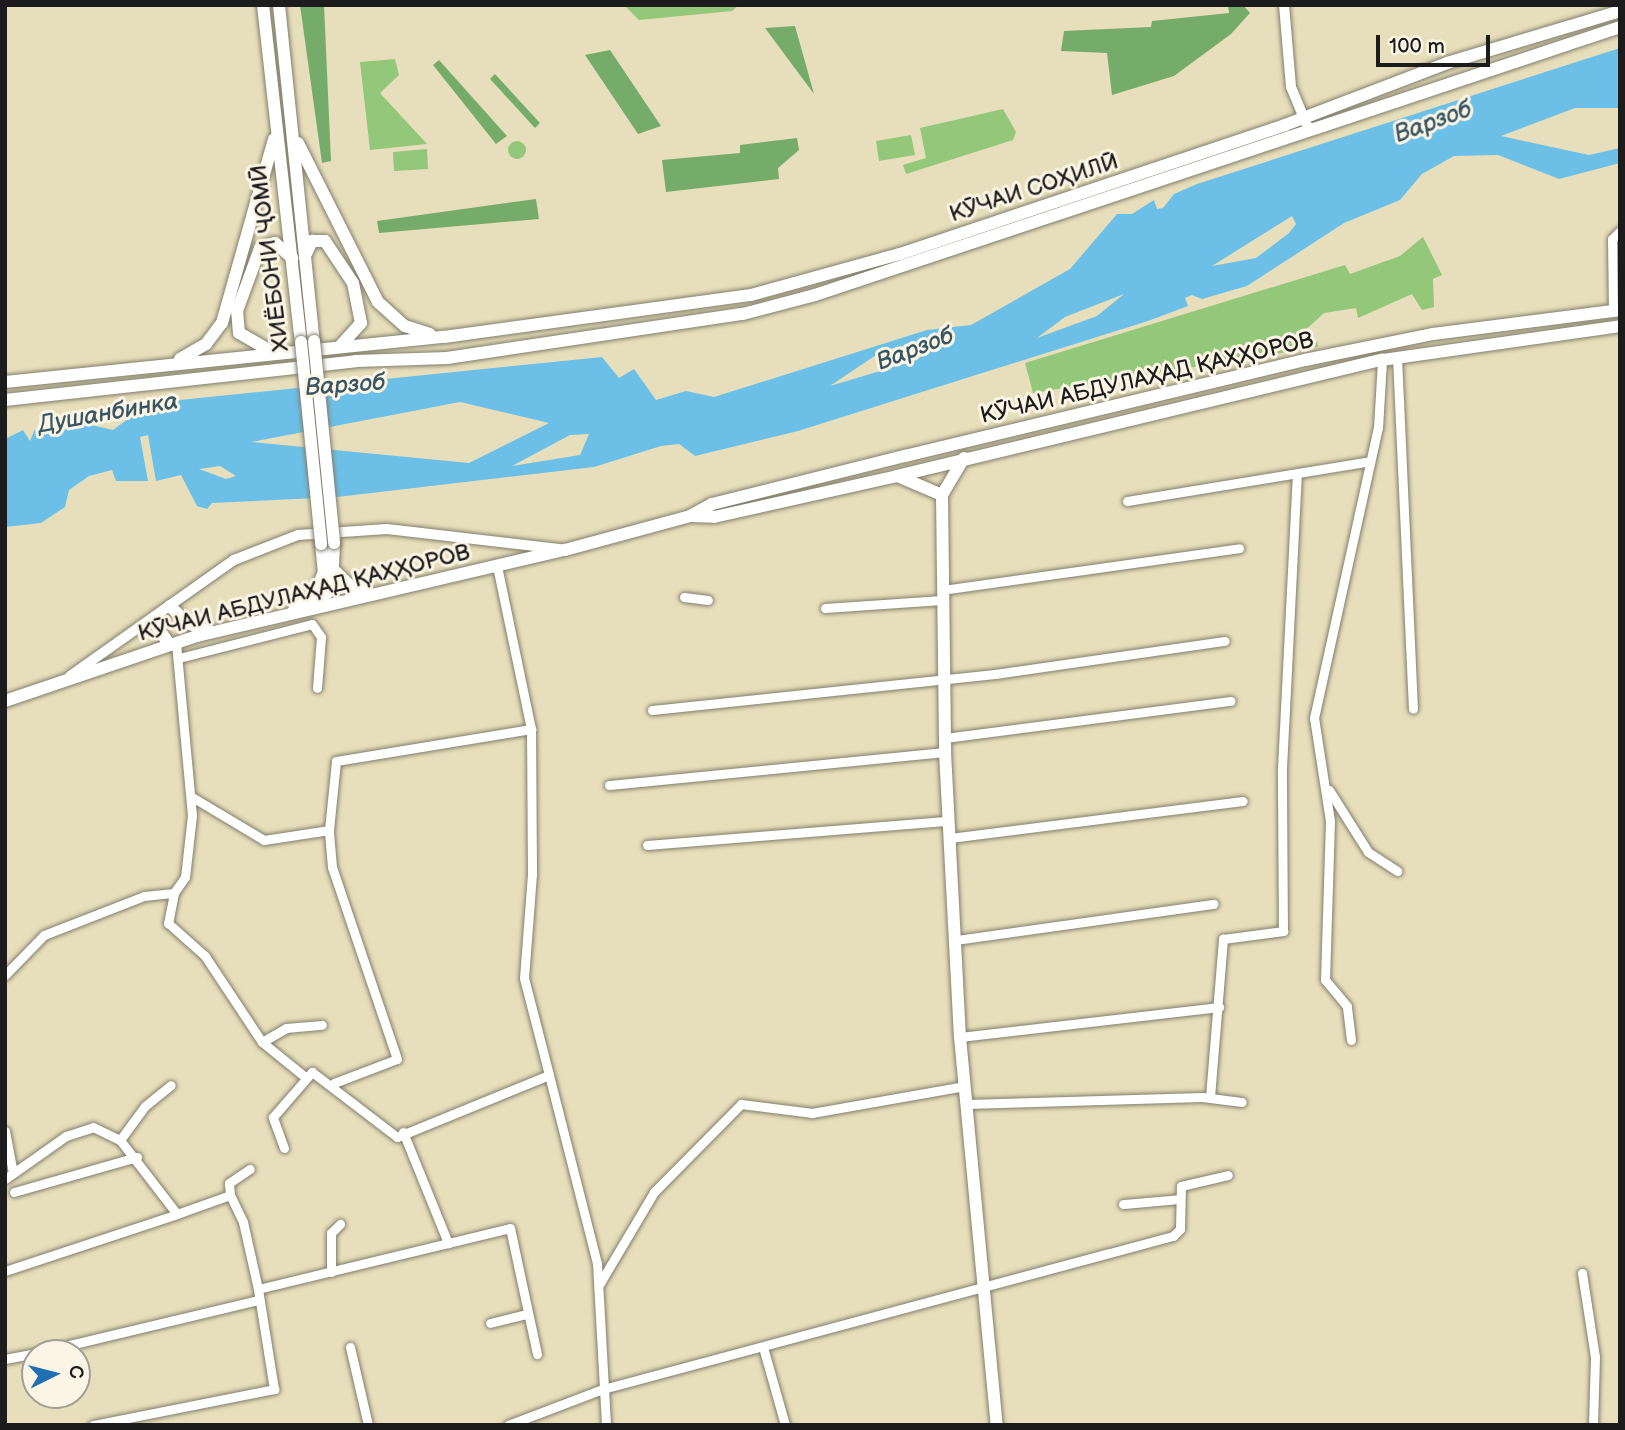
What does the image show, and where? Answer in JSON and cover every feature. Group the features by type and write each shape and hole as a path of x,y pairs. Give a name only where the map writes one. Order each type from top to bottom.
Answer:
{"main road":[{"name":"ХИЁБОНИ ҶОМӢ","path":"263,5 276,132 299,257"},
{"name":"ХИЁБОНИ ҶОМӢ","path":"279,5 292,130 299,257 332,587 313,609"},
{"name":"КӮЧАИ СОҲИЛӢ","path":"5,382 340,345 444,337 602,318 751,295 832,275 1303,118 1447,62 1620,10"},
{"path":"5,400 238,373 605,338 815,295 1620,27"},
{"path":"1447,62 1455,82"},
{"path":"292,130 378,302 414,330 444,337"},
{"path":"171,363 206,344 222,323 276,132"},
{"path":"278,352 246,341 235,324 237,311 260,248 275,243 299,257 312,241 326,241 353,283 361,323 340,345"},
{"name":"КӮЧАИ АБДУЛАҲАД ҚАҲҲОРОВ","path":"60,682 173,644 384,590 565,550 690,516 712,504 1305,360 1433,334 1617,310"},
{"path":"602,318 610,327 605,338"},
{"name":"КӮЧАИ АБДУЛАҲАД ҚАҲҲОРОВ","path":"690,516 714,517 897,476 1382,360 1620,326"},
{"path":"80,373 80,393"},
{"path":"964,458 942,495 945,752 960,1037 980,1289 997,1425"},
{"path":"897,476 942,495"},
{"path":"281,616 315,596 330,571 352,588 384,590"},
{"path":"332,587 356,597"},
{"path":"170,606 187,623 214,633"},
{"path":"153,621 173,644"},
{"path":"5,701 60,682"}],"street":[{"path":"1284,5 1292,87 1309,130"},
{"path":"1617,310 1612,239 1620,231"},
{"path":"1397,357 1413,709"},
{"path":"1351,1040 1348,1006 1325,980 1330,821 1314,718 1370,461 1382,360"},
{"path":"1127,501 1370,461"},
{"path":"1210,1097 1224,937 1283,931 1283,768 1297,474"},
{"name":"КӮЧАИ АБДУЛАҲАД ҚАҲҲОРОВ","path":"60,682 153,621 234,560 298,535 387,529 565,550"},
{"path":"825,608 942,595 1239,548"},
{"path":"497,566 531,730 532,874 524,978 600,1283 606,1425"},
{"path":"684,597 708,600"},
{"path":"179,658 312,624 321,638 317,688"},
{"path":"652,710 944,679 1225,641"},
{"path":"173,644 179,658 192,797 185,877 174,893 170,928 205,956 262,1042 304,1076"},
{"path":"945,738 1231,701"},
{"path":"334,1083 397,1059 332,866 328,830 339,759 531,730"},
{"path":"609,785 945,752"},
{"path":"1324,779 1368,852 1396,872"},
{"path":"192,797 264,840 328,830"},
{"path":"950,838 1243,801"},
{"path":"647,845 948,821"},
{"path":"5,975 44,935 144,896 174,893"},
{"path":"956,940 1213,904"},
{"path":"960,1037 1219,1007"},
{"path":"262,1042 286,1028 322,1025"},
{"path":"284,1147 271,1122 304,1076 316,1072 334,1083 389,1132 403,1132 549,1075"},
{"path":"120,1140 145,1106 171,1085"},
{"path":"600,1283 654,1192 741,1104 812,1113 965,1086"},
{"path":"967,1104 1210,1097 1242,1102"},
{"path":"5,1131 9,1176 73,1132 93,1127 120,1140 136,1157 177,1214"},
{"path":"403,1132 447,1243"},
{"path":"14,1192 136,1157"},
{"path":"93,1425 274,1389 258,1289 243,1223 230,1195 229,1183 250,1169"},
{"path":"508,1425 603,1389 1173,1236 1180,1229 1180,1199 1184,1183 1228,1175"},
{"path":"5,1271 230,1195"},
{"path":"1123,1204 1180,1199"},
{"path":"331,1272 331,1233 340,1224"},
{"path":"258,1289 510,1228 526,1314 537,1354"},
{"path":"1582,1273 1595,1357 1593,1425"},
{"path":"91,1340 259,1300"},
{"path":"490,1323 526,1314"},
{"path":"349,1347 368,1425"},
{"path":"763,1347 785,1425"}],"green space":[{"path":"300,5 324,5 331,161 322,163"},
{"path":"624,5 739,5 732,11 639,20"},
{"path":"1228,5 1243,5 1250,13 1231,34 1174,76 1112,95 1107,53 1061,51 1064,31 1151,27 1152,21 1229,13"},
{"path":"795,26 814,94 765,28"},
{"path":"610,50 661,126 638,134 585,55"},
{"path":"395,59 399,75 380,93 427,144 370,150 360,62"},
{"path":"439,60 507,136 496,144 433,65"},
{"path":"495,74 540,123 535,128 490,79"},
{"path":"1003,109 1016,132 1013,140 906,174 903,165 926,158 920,128"},
{"path":"911,135 915,155 879,161 876,141"},
{"path":"797,138 799,150 778,168 779,179 666,192 662,160 740,153 740,145"},
{"path":"517,141 523,144 526,150 523,156 517,159 511,156 508,150 511,144"},
{"path":"427,149 428,169 394,171 393,152"},
{"path":"536,199 539,219 379,233 377,221"},
{"path":"1423,237 1442,275 1433,279 1434,307 1422,310 1412,294 1358,318 1356,308 1324,313 1290,344 1317,342 1318,347 1033,393 1025,363 1345,265 1350,274 1400,256"}],"water":[{"name":"Варзоб","path":"1620,48 1620,108 1575,108 1501,136 1589,155 1620,148 1620,163 1559,179 1498,155 1454,156 1422,174 1400,200 1344,223 1247,286 1202,299 1192,295 1185,298 1188,306 1148,321 798,431 695,456 679,444 661,446 594,467 337,497 212,503 207,509 197,506 181,475 156,481 148,435 140,437 148,481 116,481 112,470 89,476 69,490 65,507 41,523 5,527 5,439 23,430 30,441 35,429 38,436 87,424 113,430 136,413 149,416 149,408 160,402 602,357 619,378 634,369 656,400 686,391 714,397 927,330 971,325 1070,269 1117,214 1132,214 1154,200 1157,209 1163,208 1174,194 1197,184","holes":["1292,216 1296,224 1289,233 1256,258 1212,266","1124,294 1097,316 1037,338 1065,317","943,336 917,360 830,386 882,351","460,402 549,423 469,463 251,442","589,434 580,455 512,466 570,435","220,466 236,476 226,479 199,469"]}],"water label":[{"name":"Душанбинка","path":"108,413"}]}
